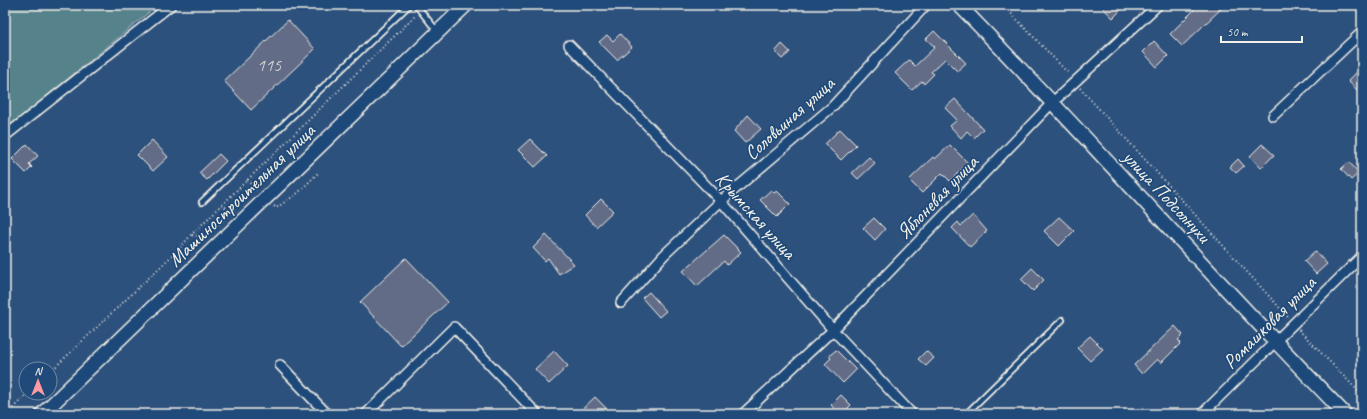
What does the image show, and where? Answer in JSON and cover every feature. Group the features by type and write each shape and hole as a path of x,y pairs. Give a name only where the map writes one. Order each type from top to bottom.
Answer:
{"street":[{"path":"5,136 171,5"},
{"name":"Машиностроительная улица","path":"42,414 466,5"},
{"name":"Соловьиная улица","path":"621,303 664,255 721,202 832,107 926,5"},
{"name":"улица Подсолнухи","path":"959,5 1053,102 1275,342 1345,414"},
{"name":"Яблоневая улица","path":"743,414 833,330 1053,102 1158,5"},
{"path":"1273,116 1362,32"},
{"name":"Крымская улица","path":"569,45 721,202 833,330 912,414"},
{"name":"Ромашковая улица","path":"1202,414 1362,256"},
{"path":"366,414 454,327 537,414"},
{"path":"280,365 327,414"}],"lane":[{"path":"202,202 410,5"},
{"path":"416,5 438,32"},
{"path":"966,414 1062,320"}],"path":[{"path":"1003,5 1076,81 1080,88 1294,324 1362,395"},
{"path":"58,364 179,249 191,235 420,11"},
{"path":"191,235 205,237 231,213"},
{"path":"6,414 20,401"}],"green space":[{"path":"5,5 158,5 5,130"}],"building":[{"path":"1100,5 1118,5 1122,9 1113,18"},
{"path":"1189,5 1225,5 1182,46 1170,34 1194,10"},
{"path":"288,20 315,49 251,110 224,81"},
{"path":"934,31 966,63 957,71 945,59 931,72 934,74 924,84 922,81 912,90 895,73 909,60 915,66 935,47 926,39"},
{"path":"620,34 632,47 617,60 599,42 607,35 613,41"},
{"path":"1154,41 1168,56 1157,67 1143,52"},
{"path":"782,44 790,52 782,59 775,52"},
{"path":"1362,67 1362,95 1348,81"},
{"path":"955,99 983,129 974,138 967,131 961,138 950,126 957,120 945,108"},
{"path":"748,115 761,129 745,143 734,131"},
{"path":"840,129 856,145 841,160 825,144"},
{"path":"530,139 547,156 535,167 518,150"},
{"path":"152,140 168,157 153,171 137,155"},
{"path":"27,144 38,156 29,164 32,167 26,173 12,159"},
{"path":"1262,144 1274,155 1261,168 1250,156"},
{"path":"950,145 968,163 950,181 942,173 922,193 909,180 933,157 935,159"},
{"path":"219,154 226,161 207,180 199,173"},
{"path":"869,157 875,163 858,179 852,173"},
{"path":"1238,159 1244,166 1236,173 1230,167"},
{"path":"1349,162 1359,173 1351,180 1341,169"},
{"path":"771,190 774,193 777,191 790,204 777,217 760,200"},
{"path":"601,199 613,211 596,227 585,215"},
{"path":"973,215 987,231 970,247 952,228 958,222 961,226"},
{"path":"1059,217 1074,231 1059,246 1044,231"},
{"path":"874,218 885,229 875,240 863,228"},
{"path":"546,235 574,264 559,274 548,258 545,261 533,248"},
{"path":"724,235 741,252 727,265 724,261 697,286 683,271"},
{"path":"1315,251 1327,264 1316,274 1304,261"},
{"path":"406,258 448,302 401,346 360,302"},
{"path":"1032,268 1044,280 1033,291 1021,279"},
{"path":"649,292 666,311 659,317 642,298"},
{"path":"1175,326 1183,335 1178,340 1181,343 1161,363 1157,359 1142,374 1134,365"},
{"path":"1090,336 1103,349 1090,361 1077,348"},
{"path":"836,350 856,370 843,383 825,364 831,358 829,356"},
{"path":"554,351 568,366 549,384 535,369"},
{"path":"926,351 934,358 926,366 918,359"},
{"path":"841,395 851,405 842,414 839,414 831,405"},
{"path":"595,397 612,414 577,414"}]}
